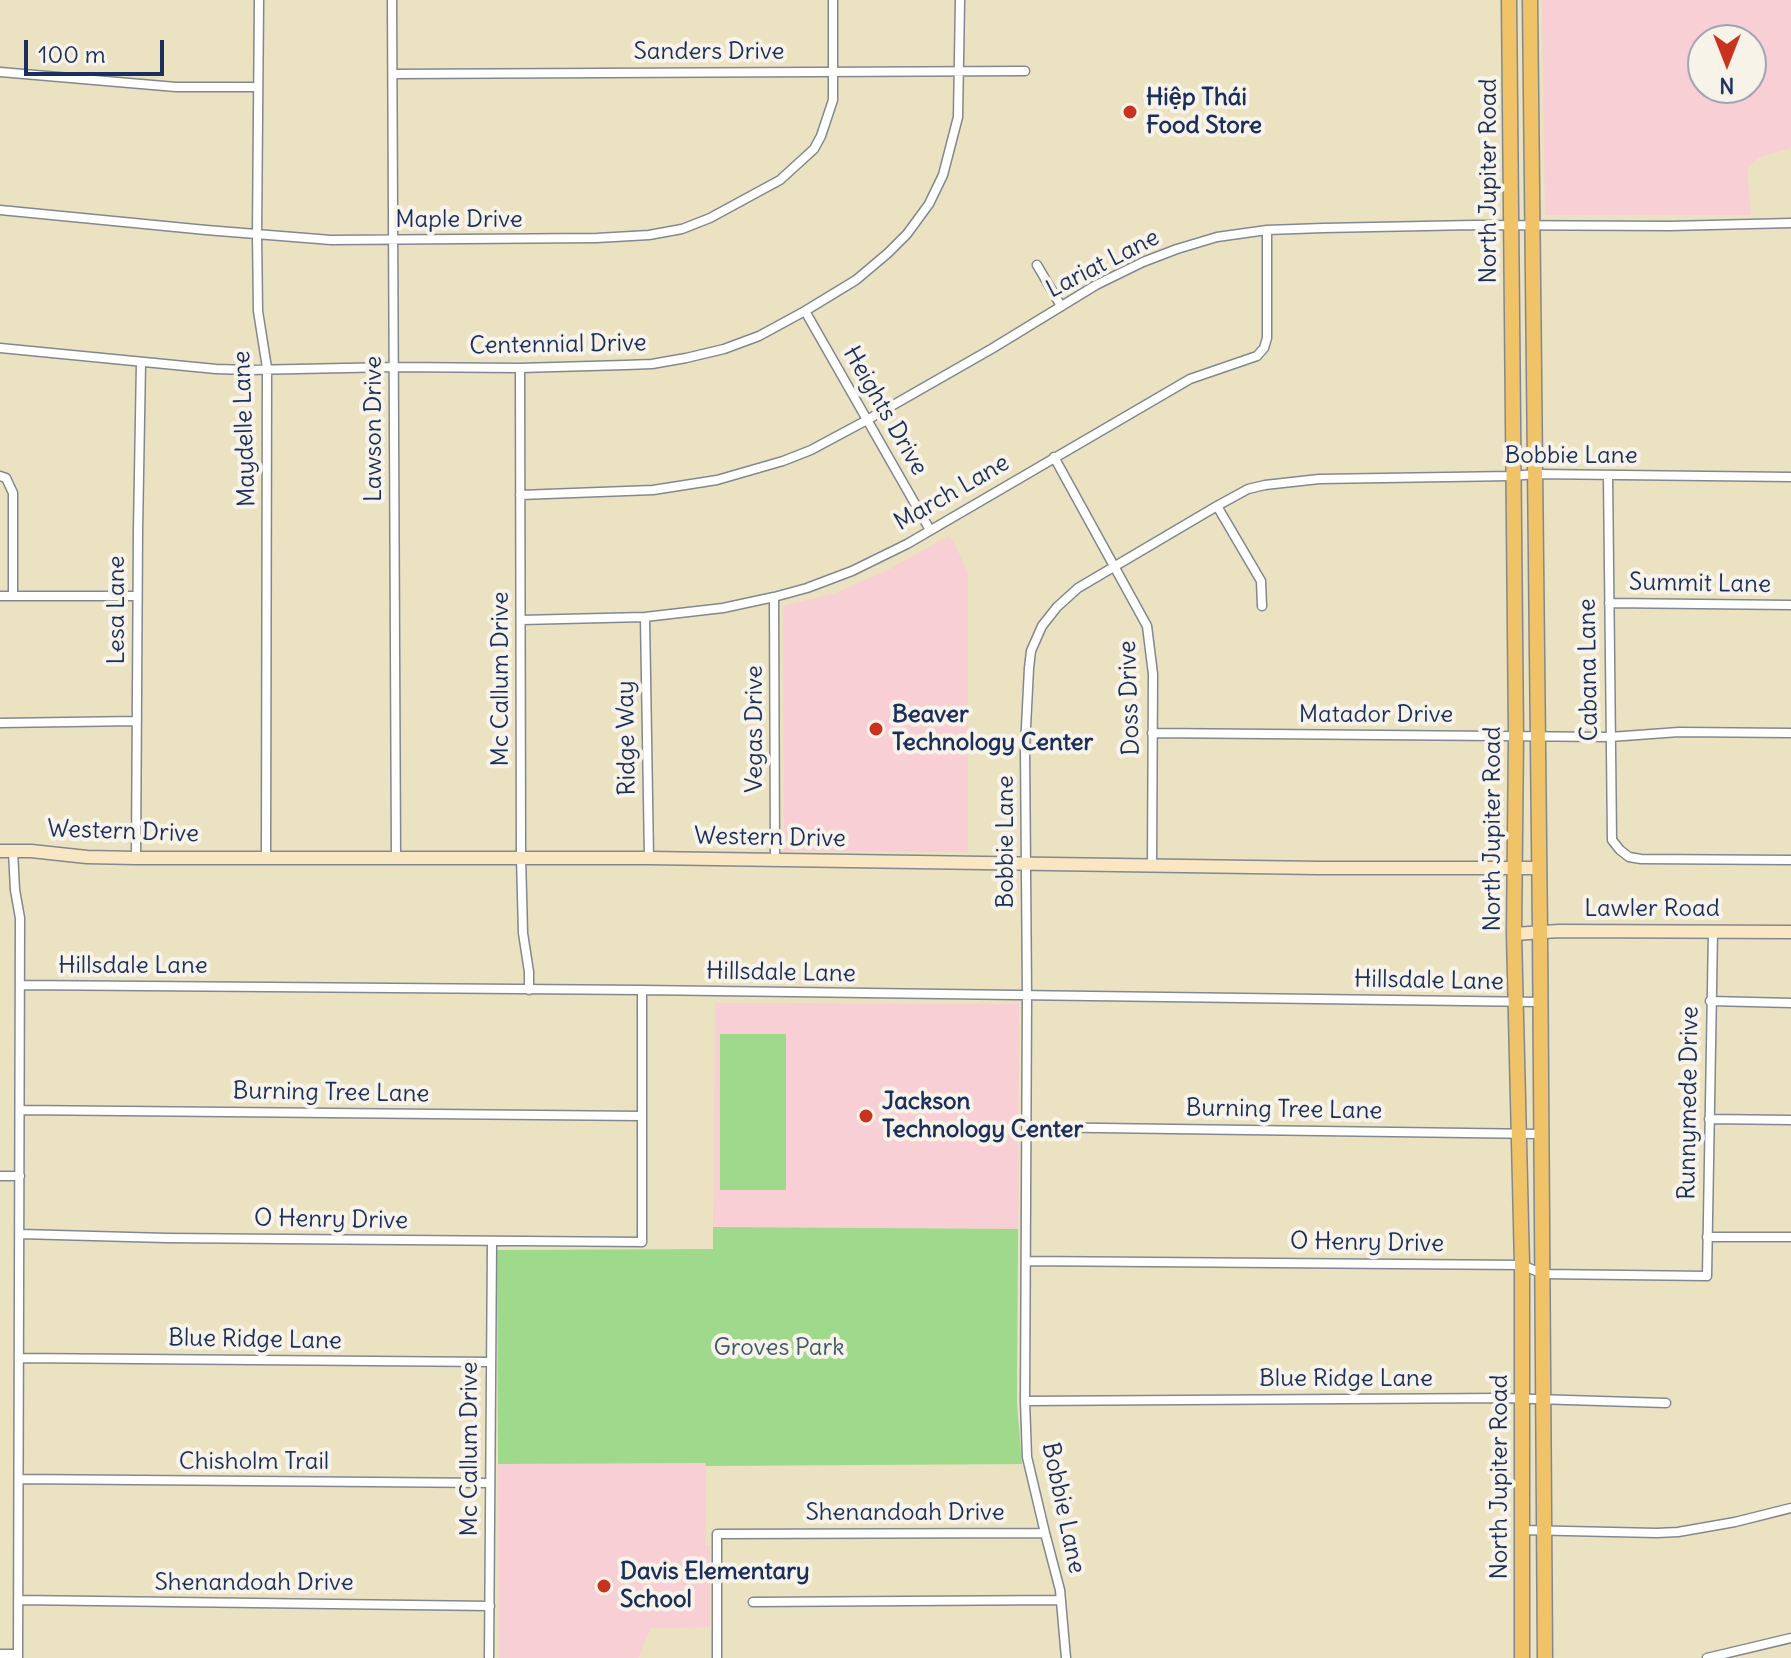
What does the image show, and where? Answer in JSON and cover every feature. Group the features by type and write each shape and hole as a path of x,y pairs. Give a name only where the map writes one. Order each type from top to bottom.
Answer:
{"main road":[{"name":"North Jupiter Road","path":"1509,0 1516,736 1514,934 1522,1265 1522,1658"},
{"name":"North Jupiter Road","path":"1530,0 1545,1658"},
{"path":"1510,81 1531,81"}],"street":[{"name":"Maydelle Lane","path":"259,0 258,311 267,368 266,857"},
{"name":"Lawson Drive","path":"392,0 396,857"},
{"name":"Maple Drive","path":"0,210 331,240 597,238 649,235 682,229 710,218 780,180 814,149 833,100 833,0"},
{"name":"Centennial Drive","path":"0,348 249,370 652,364 724,349 759,336 856,280 907,234 929,204 943,175 958,117 960,0"},
{"name":"Sanders Drive","path":"393,74 1025,71"},
{"path":"0,72 176,87 258,87"},
{"name":"Lariat Lane","path":"520,495 653,490 717,480 783,461 867,420 1096,285 1143,262 1217,237 1267,230 1403,226 1791,223"},
{"name":"March Lane","path":"521,620 645,617 723,608 807,588 852,571 930,530 1190,379 1257,356 1267,338 1267,230"},
{"path":"1037,265 1061,306"},
{"name":"Heights Drive","path":"805,311 930,530"},
{"name":"Lesa Lane","path":"136,858 141,362"},
{"name":"Mc Callum Drive","path":"520,368 521,857 523,933 529,990"},
{"name":"Doss Drive","path":"1054,457 1147,626 1153,674 1152,865"},
{"name":"Bobbie Lane","path":"1066,1658 1060,1590 1027,1457 1025,1401 1025,747 1031,651 1042,626 1078,588 1248,489 1291,481 1536,474 1791,477"},
{"name":"Cabana Lane","path":"1608,475 1612,840 1629,857 1641,859 1791,860"},
{"path":"0,476 6,478 13,493 13,596"},
{"path":"1217,506 1261,581 1262,606"},
{"path":"0,596 137,596"},
{"name":"Vegas Drive","path":"774,597 775,861"},
{"name":"Summit Lane","path":"1609,603 1791,605"},
{"name":"Ridge Way","path":"645,617 649,858"},
{"path":"0,723 137,721"},
{"name":"Matador Drive","path":"1152,733 1610,737 1679,732 1791,733"},
{"path":"0,1654 18,1656 20,918 6,851"},
{"name":"Western Drive","path":"6,851 136,858 521,857 1539,868"},
{"name":"Lawler Road","path":"1514,934 1540,931 1791,932"},
{"name":"Runnymede Drive","path":"1707,1276 1713,931"},
{"name":"Hillsdale Lane","path":"20,985 1540,1002"},
{"path":"642,990 642,1116"},
{"path":"1710,1001 1791,1003"},
{"name":"Burning Tree Lane","path":"20,1110 642,1116"},
{"name":"O Henry Drive","path":"20,1234 642,1242 642,1116"},
{"path":"1709,1119 1791,1120"},
{"name":"Burning Tree Lane","path":"1027,1127 1540,1134"},
{"path":"0,1176 20,1176"},
{"path":"1707,1237 1791,1237"},
{"name":"Mc Callum Drive","path":"489,1658 492,1241"},
{"name":"O Henry Drive","path":"1026,1261 1522,1265 1543,1274 1707,1276"},
{"name":"Blue Ridge Lane","path":"20,1358 491,1362"},
{"name":"Blue Ridge Lane","path":"1025,1401 1522,1399 1666,1403"},
{"name":"Chisholm Trail","path":"19,1479 489,1483"},
{"path":"1521,1530 1678,1532 1791,1508"},
{"name":"Shenandoah Drive","path":"717,1658 717,1534 1045,1533"},
{"name":"Shenandoah Drive","path":"18,1600 490,1606"},
{"path":"753,1602 1061,1600"},
{"path":"1707,1658 1747,1654 1791,1638"}],"shaded area":[{"path":"1542,0 1791,0 1791,148 1759,157 1747,169 1751,215 1545,215"},
{"name":"Beaver Technology Center","path":"950,535 968,572 968,852 784,851 783,606 835,593 890,569"},
{"name":"Jackson Technology Center","path":"715,1003 1019,1004 1018,1229 713,1227"},
{"name":"Davis Elementary School","path":"706,1463 710,1627 651,1628 638,1658 499,1658 498,1464"}],"green space":[{"path":"720,1034 786,1034 786,1190 720,1190"},
{"name":"Groves Park","path":"713,1227 1018,1229 1017,1403 1022,1464 498,1464 497,1250 713,1249"}],"place":[{"name":"Hiệp Thái Food Store","path":"1130,112"},
{"name":"Beaver Technology Center","path":"876,729"},
{"name":"Jackson Technology Center","path":"866,1116"},
{"name":"Davis Elementary School","path":"604,1586"}]}
